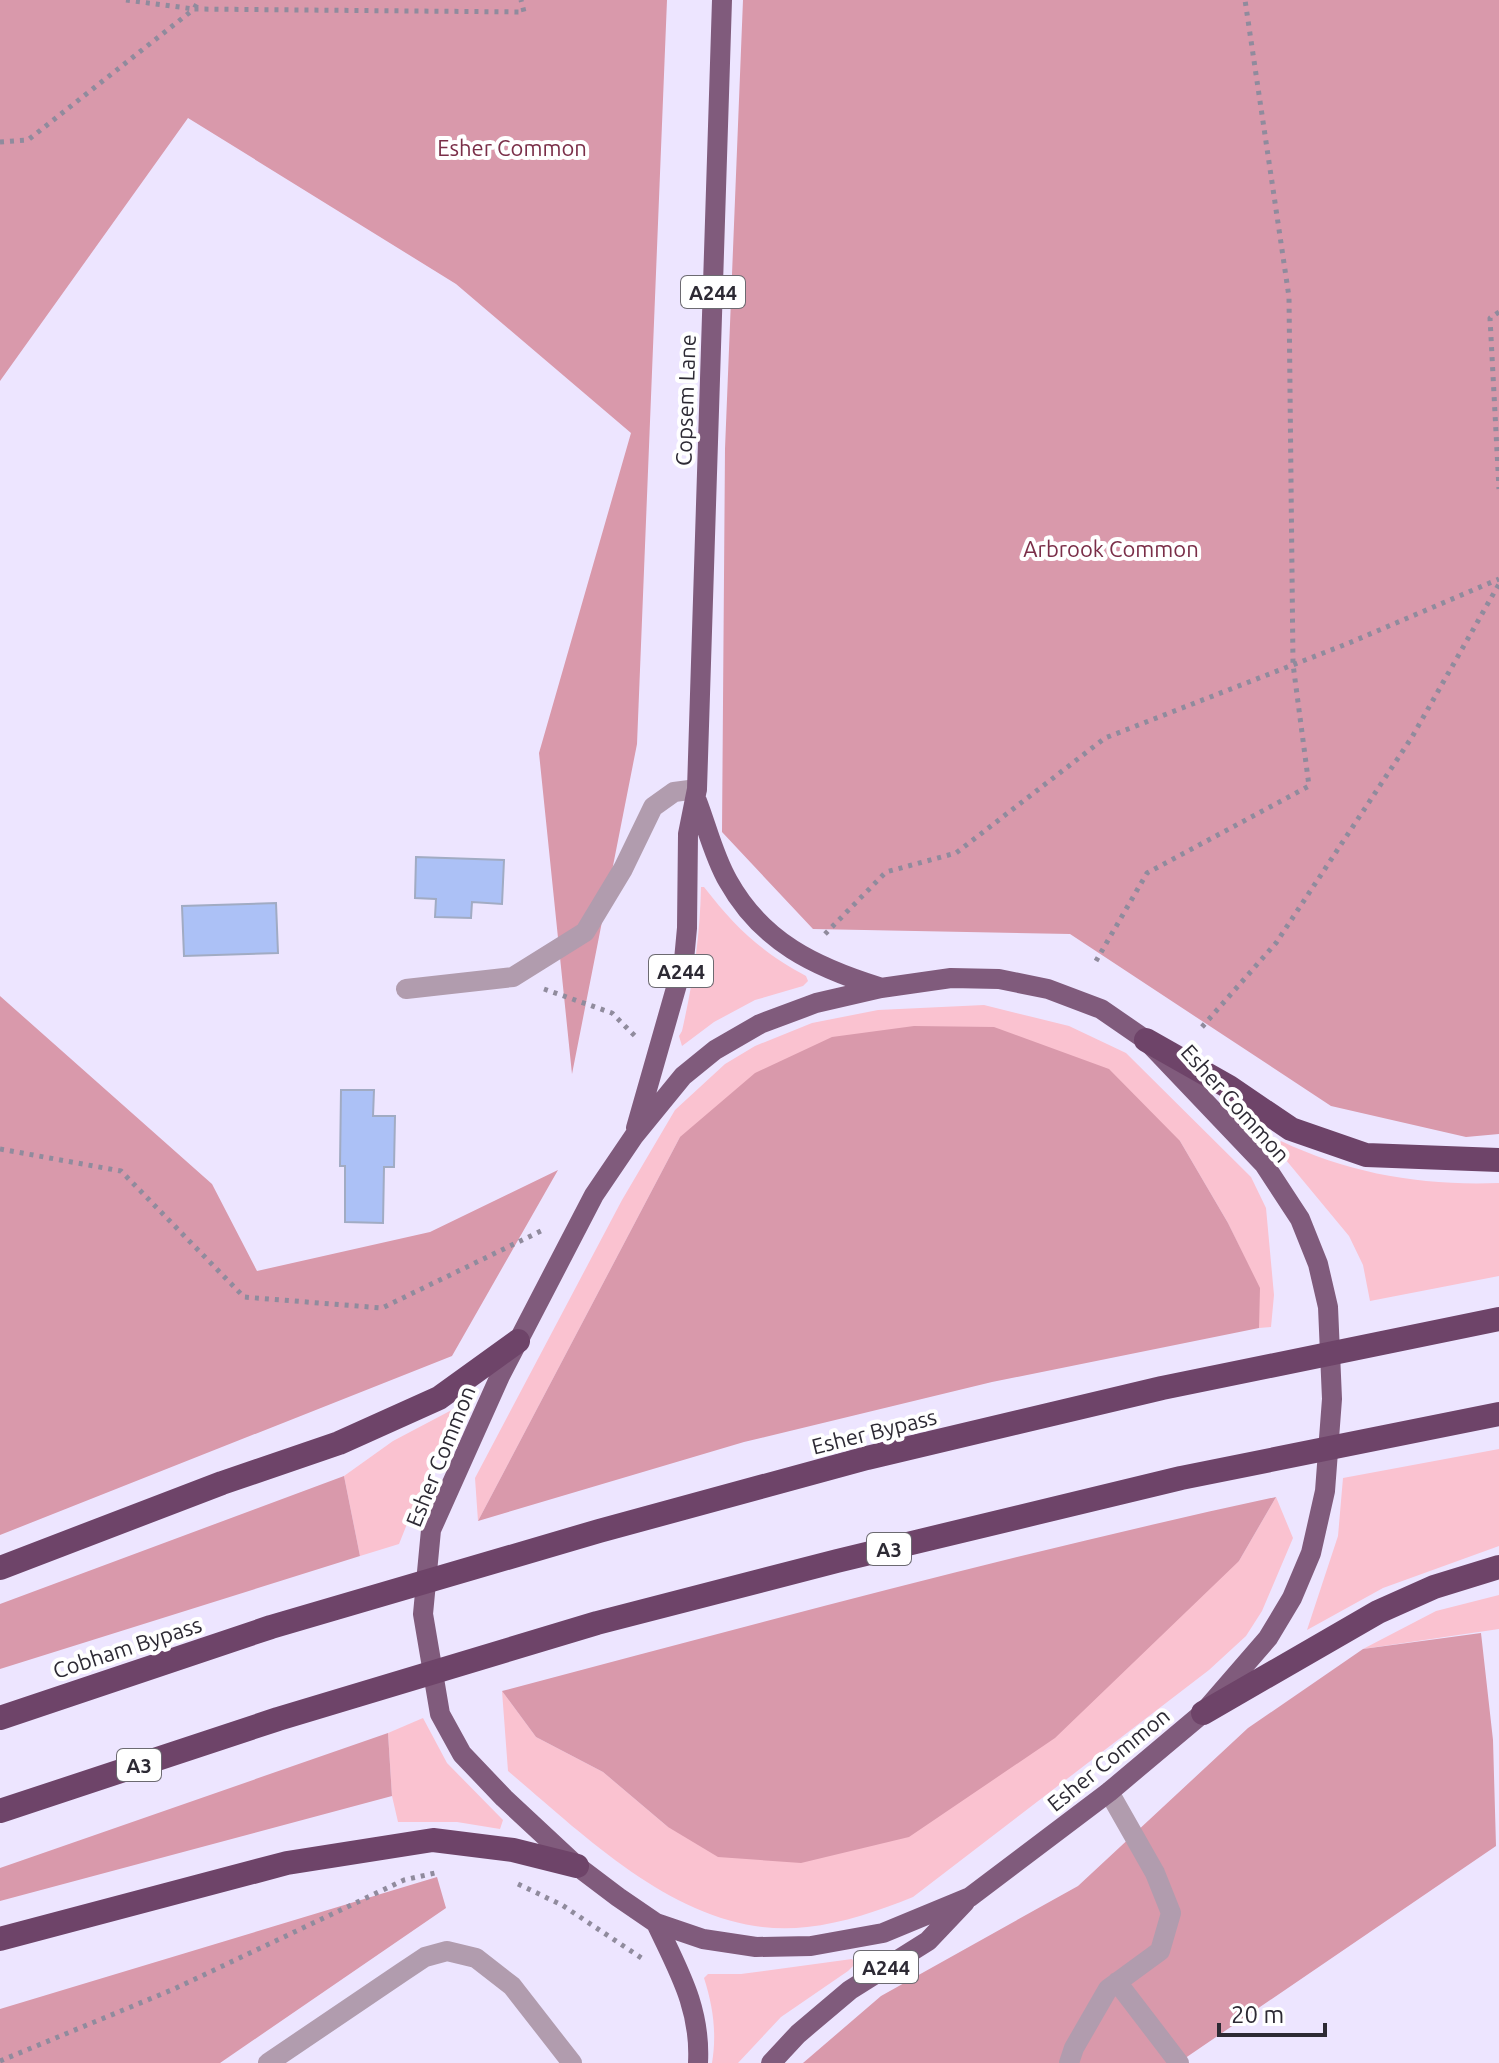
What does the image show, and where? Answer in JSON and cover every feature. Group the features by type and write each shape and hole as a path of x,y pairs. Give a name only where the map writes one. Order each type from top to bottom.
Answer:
{"highway":[{"path":"1146,1040 1229,1087 1291,1129 1366,1155 1499,1160"},
{"name":"Esher Bypass","path":"271,1627 599,1531 867,1458 1162,1388 1498,1320"},
{"path":"0,1568 222,1483 339,1443 439,1398 518,1341"},
{"name":"A3","path":"0,1811 278,1719 597,1623 1181,1478 1498,1414"},
{"path":"1203,1713 1378,1612 1434,1587 1499,1567"},
{"name":"Cobham Bypass","path":"0,1718 271,1627"},
{"path":"0,1939 287,1863 433,1840 513,1850 577,1866"}],"main road":[{"name":"Copsem Lane","path":"634,1136 684,960 687,928 688,834 697,795 722,0"},
{"name":"Copsem Lane","path":"697,795 728,881 764,929 800,957 881,988"},
{"name":"Esher Common","path":"951,978 1012,981 1048,989 1101,1009 1146,1040 1264,1164 1300,1219 1318,1264 1328,1307 1332,1399 1325,1491 1311,1553 1292,1598 1268,1638 1203,1713 1109,1792 970,1897 883,1933 811,1946 756,1947 703,1939 656,1923 577,1866 462,1754 440,1714 423,1614 431,1530 518,1341 594,1195 634,1136 683,1076 715,1050 760,1024 816,1003 881,988 951,978"},
{"name":"A244","path":"771,2063 798,2034 850,1990 928,1941 970,1897"},
{"path":"656,1923 684,1977 699,2044 698,2063"}],"street":[{"path":"406,989 513,977 585,932 623,869 653,807 674,792 697,795"},
{"path":"1069,2063 1074,2048 1108,1989 1160,1951 1171,1913 1155,1873 1109,1792"},
{"path":"268,2063 425,1957 447,1951 476,1958 512,1986 572,2063"},
{"path":"1117,1982 1179,2063"}],"path":[{"path":"126,0 194,9 524,12 521,0"},
{"path":"0,142 28,140 194,9 199,0"},
{"path":"1096,961 1147,873 1309,786 1293,664 1289,297 1245,0"},
{"path":"1499,312 1490,318 1499,489"},
{"path":"825,934 886,872 956,853 1105,738 1499,582"},
{"path":"1202,1027 1276,943 1412,737 1499,582"},
{"path":"513,977 612,1013 656,1057"},
{"path":"0,1149 121,1171 244,1297 382,1308 547,1228"},
{"path":"0,2061 174,1989 404,1880 443,1871"},
{"path":"515,1882 562,1905 639,1957 684,1977"}],"shaded area":[{"path":"701,887 750,938 775,958 806,976 808,981 803,986 755,1000 714,1022 682,1046 679,1036 695,960"},
{"path":"984,1005 1069,1026 1126,1053 1251,1177 1266,1208 1274,1295 1271,1327 1259,1328 1259,1288 1228,1223 1180,1141 680,1137 478,1521 475,1478 622,1200 675,1110 725,1064 755,1046 812,1023 878,1010"},
{"path":"1281,1141 1333,1162 1387,1176 1443,1182 1499,1183 1499,1276 1370,1301 1363,1265 1349,1236 1276,1148"},
{"path":"465,1403 463,1414 423,1484 399,1544 360,1556 344,1476 393,1441"},
{"path":"1499,1449 1499,1546 1383,1588 1307,1630 1338,1536 1343,1478"},
{"path":"1276,1497 1293,1538 1262,1611 1246,1636 1209,1670 913,1897 887,1907 807,1927 764,1927 723,1918 683,1902 608,1855 508,1771 502,1691 536,1737 603,1772 668,1827 1239,1561"},
{"path":"1499,1595 1499,1629 1363,1649 1436,1611"},
{"path":"423,1718 447,1763 503,1820 500,1829 457,1822 398,1822 392,1796 388,1733"},
{"path":"852,1959 855,1964 848,1971 781,2017 738,2063 712,2063 713,2020 704,1978 708,1974 741,1974"}],"green space":[{"name":"Esher Common","path":"0,0 667,0 637,744 572,1074 539,753 631,433 456,284 188,118 0,381"},
{"name":"Arbrook Common","path":"743,0 1499,0 1499,1134 1466,1137 1331,1106 1070,934 813,929 722,832 725,449"},
{"path":"0,996 212,1184 257,1271 430,1232 558,1170 452,1356 0,1535"},
{"path":"914,1026 994,1027 1109,1069 1180,1141 1228,1223 1260,1288 1259,1328 992,1382 744,1442 478,1521 680,1137 755,1073 832,1037"},
{"path":"344,1476 360,1556 0,1669 0,1604"},
{"path":"1276,1497 1239,1561 1055,1738 909,1837 801,1863 718,1857 668,1827 603,1772 536,1737 502,1691 985,1565"},
{"path":"1481,1633 1493,1740 1496,1846 1178,2063 803,2063 881,1996 1078,1886 1248,1728 1363,1649"},
{"path":"388,1733 392,1796 0,1901 0,1868"},
{"path":"437,1877 446,1908 220,2063 0,2063 0,2009"}],"building":[{"path":"416,857 504,860 502,904 472,902 471,918 435,917 436,899 415,898"},
{"path":"276,903 278,953 184,956 182,906"},
{"path":"341,1090 374,1090 373,1116 395,1116 394,1167 384,1167 383,1223 345,1222 345,1166 340,1166"}]}
